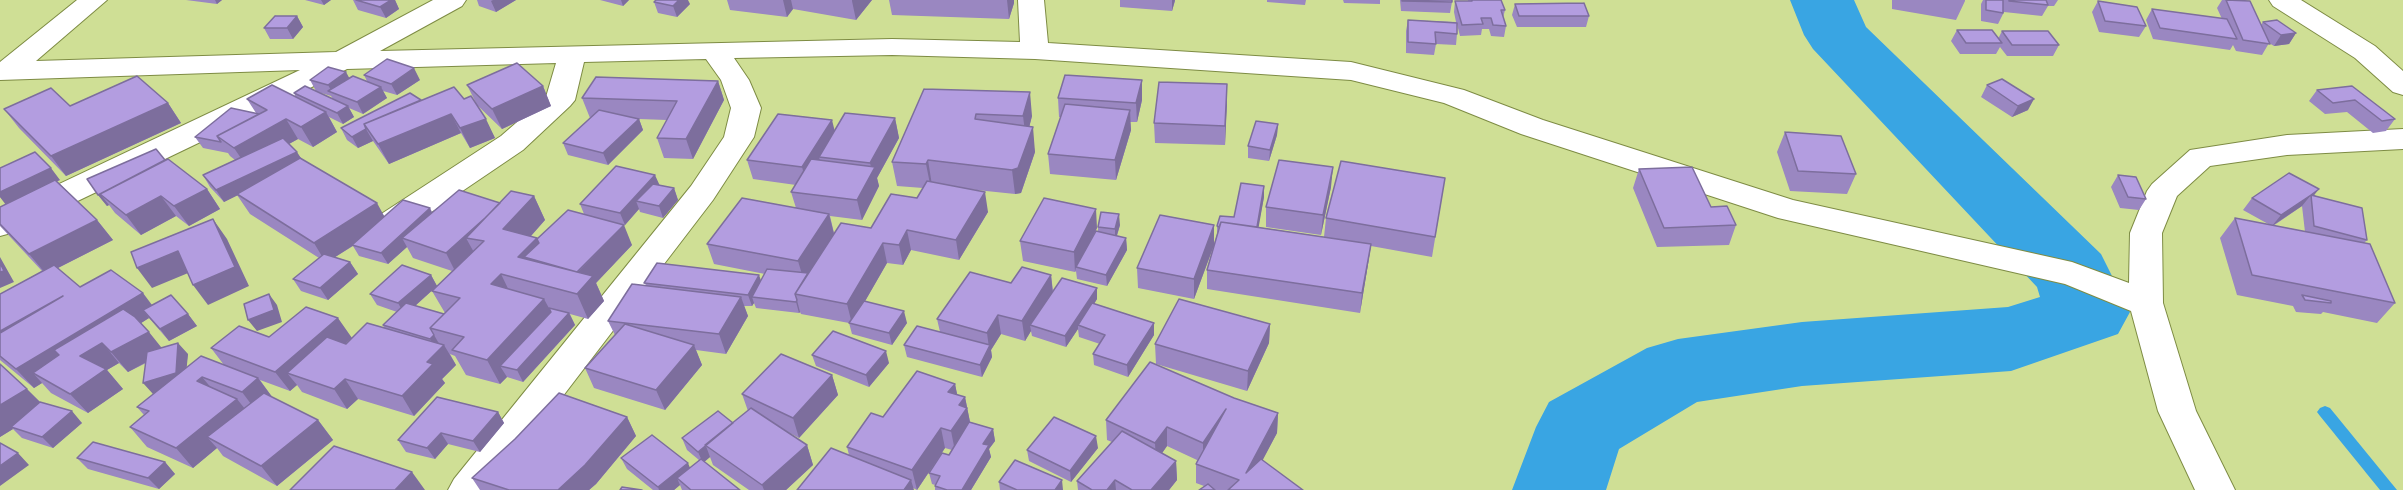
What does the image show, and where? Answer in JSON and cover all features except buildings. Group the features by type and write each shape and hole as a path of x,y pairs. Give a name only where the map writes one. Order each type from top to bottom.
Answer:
{"street":[{"path":"4,71 94,0"},
{"path":"0,225 257,104 341,62 453,0"},
{"path":"1031,0 1035,51"},
{"path":"2282,0 2365,52 2403,86"},
{"path":"4,71 714,50 892,47 1035,51 1351,71 1454,96 1596,149 1789,210 2072,274 2146,303"},
{"path":"468,490 702,193 739,137 746,108 735,80 714,50"},
{"path":"361,246 417,204 512,143 560,100 572,54"},
{"path":"2215,490 2177,411 2146,303 2146,233 2163,191 2201,157 2287,145 2403,139"}],"waterway":[{"path":"1559,490 1581,427 1678,372 1802,354 2011,339 2088,312 2072,274 1837,35 1822,0"},
{"path":"2325,412 2389,490"}]}
